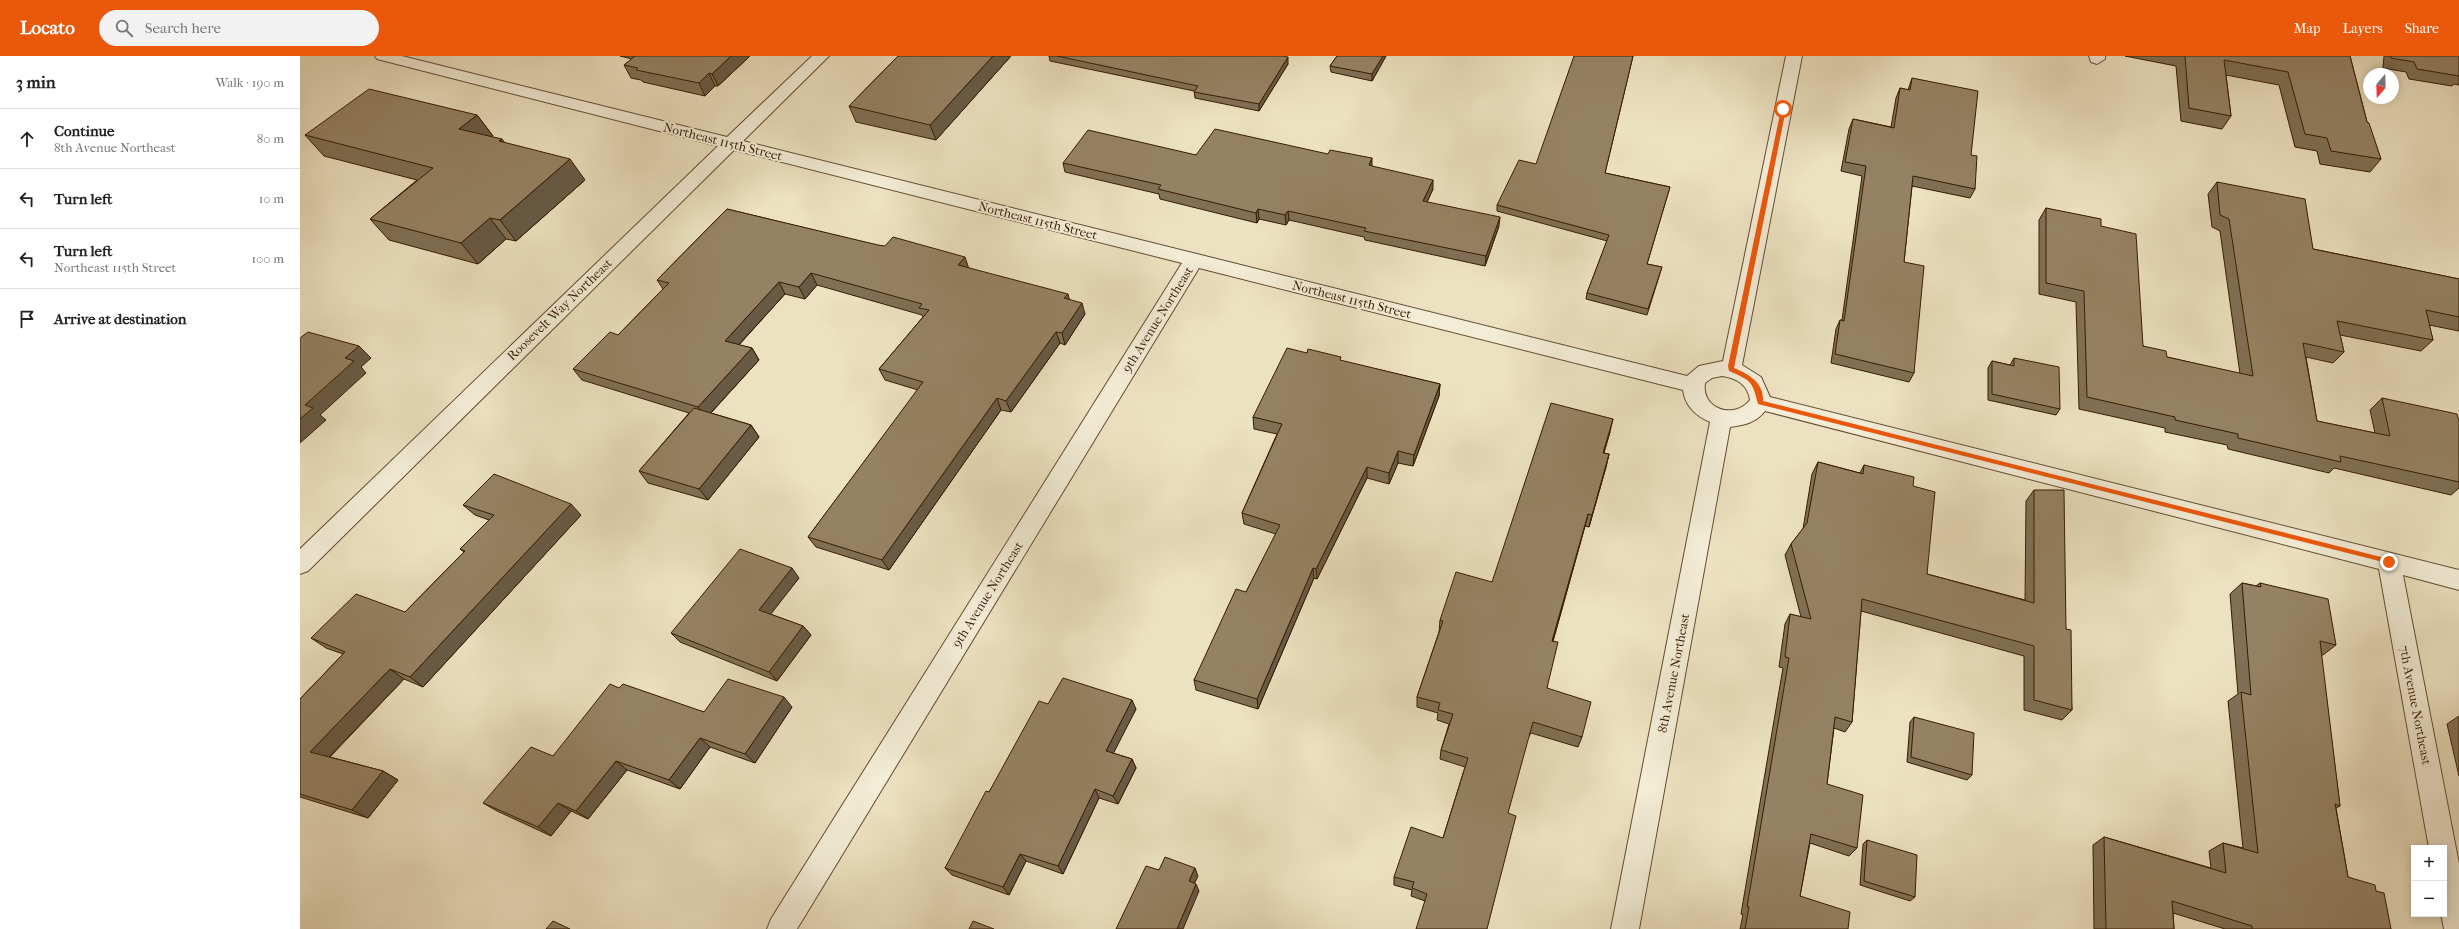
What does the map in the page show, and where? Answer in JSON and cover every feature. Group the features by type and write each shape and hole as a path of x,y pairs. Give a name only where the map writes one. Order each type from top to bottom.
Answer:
{"street":[{"name":"Northeast 115th Street","path":"383,56 1693,385"},
{"name":"Roosevelt Way Northeast","path":"300,564 821,56"},
{"path":"1731,369 1794,56"},
{"name":"9th Avenue Northeast","path":"781,929 1194,260"},
{"path":"1722,368 1731,369 1747,376 1754,382 1760,395 1760,402 1750,415 1742,418 1721,418 1702,408 1692,393 1695,379 1706,370 1722,368"},
{"path":"1760,402 2459,580"},
{"name":"8th Avenue Northeast","path":"1625,929 1721,418"},
{"name":"7th Avenue Northeast","path":"2389,562 2441,845"},
{"path":"2447,872 2458,929"}],"building":[{"path":"635,56 731,56 712,74 709,73 699,83 636,70 638,68 624,65"},
{"path":"898,56 993,56 930,125 849,106"},
{"path":"1057,56 1288,57 1259,104 1194,92 1198,86"},
{"path":"1337,56 1383,56 1372,74 1330,66"},
{"path":"1574,56 1633,56 1605,173 1670,187 1647,264 1662,267 1648,309 1587,293 1609,235 1497,205 1519,160 1536,164"},
{"path":"2185,56 2350,56 2367,122 2369,123 2381,159 2331,151 2327,138 2305,134 2288,72 2224,60 2231,116 2189,108"},
{"path":"2391,56 2459,56 2459,76 2417,69 2414,62 2391,58"},
{"path":"1912,78 1978,91 1971,155 1977,156 1975,189 1913,176 1904,262 1924,266 1914,373 1835,354 1840,320 1844,321 1866,166 1845,162 1853,119 1894,128 1900,88 1910,90"},
{"path":"369,89 477,115 459,129 502,139 499,141 570,159 500,220 490,218 461,243 370,219 433,168 305,135"},
{"path":"1215,129 1328,154 1330,150 1372,158 1369,165 1433,180 1423,201 1500,217 1486,256 1364,231 1366,228 1288,211 1285,215 1258,209 1256,213 1158,189 1161,185 1063,163 1088,130 1196,155"},
{"path":"2217,182 2305,199 2313,249 2459,279 2459,317 2426,310 2433,340 2337,321 2344,352 2303,343 2317,421 2390,436 2382,398 2457,414 2459,421 2459,482 2340,456 2341,462 2238,438 2238,434 2175,420 2175,417 2087,397 2084,291 2046,283 2046,208 2101,219 2101,226 2136,234 2143,346 2166,351 2167,357 2253,376 2229,219 2220,215"},
{"path":"727,209 878,245 885,246 893,237 965,257 958,265 1068,294 1064,298 1082,303 1062,333 1056,332 1006,401 997,398 882,560 808,537 923,382 879,369 929,310 919,308 922,304 811,273 799,287 779,282 725,341 752,348 698,407 573,369 610,332 618,335 669,283 657,280"},
{"path":"308,332 359,346 345,358 354,361 305,405 313,408 300,419 300,338"},
{"path":"1287,348 1307,353 1308,349 1341,357 1340,360 1440,384 1414,455 1398,451 1389,473 1367,467 1316,569 1313,568 1257,699 1194,680 1236,589 1246,592 1280,525 1242,513 1282,424 1253,417"},
{"path":"2014,358 2059,367 2060,409 1992,394 1992,361 2014,366"},
{"path":"1551,403 1613,419 1603,453 1609,454 1592,515 1588,514 1552,641 1558,642 1547,688 1591,702 1582,737 1533,722 1508,813 1516,816 1487,929 1416,929 1427,894 1412,888 1414,882 1394,877 1411,827 1443,838 1468,758 1441,750 1453,714 1438,710 1440,703 1417,697 1443,621 1440,620 1456,572 1492,582"},
{"path":"694,408 751,425 699,489 639,471"},
{"path":"1818,462 1863,474 1864,465 1914,477 1913,486 1935,492 1927,574 2034,603 2034,490 2064,490 2066,629 2071,630 2072,710 2034,700 2034,646 1862,599 1852,722 1835,717 1827,784 1863,795 1857,848 1811,834 1800,896 1850,912 1848,929 1745,929 1749,907 1747,907 1789,658 1785,657 1790,614 1811,619 1791,544 1807,523"},
{"path":"494,474 571,504 410,677 390,669 310,752 383,771 352,810 300,794 300,699 345,652 311,638 356,594 405,612 465,551 460,549 494,515 463,505"},
{"path":"740,549 792,568 759,610 803,626 769,672 671,633"},
{"path":"2242,583 2261,587 2260,583 2328,599 2336,645 2320,641 2340,806 2335,804 2348,877 2375,885 2376,891 2384,893 2391,929 2252,929 2252,926 2172,901 2174,929 2106,929 2104,837 2226,873 2223,843 2258,853 2241,692 2251,695"},
{"path":"1063,678 1132,700 1106,751 1132,759 1113,796 1095,789 1058,866 1020,854 1003,887 945,868 986,791 989,792 1039,701 1048,704"},
{"path":"728,679 784,697 745,754 700,738 669,780 616,761 576,811 558,803 538,827 483,803 531,747 553,756 610,684 619,688 623,684 704,712"},
{"path":"1914,717 1974,733 1972,775 1911,757"},
{"path":"1867,840 1917,855 1915,897 1864,881"},
{"path":"1165,857 1195,868 1189,881 1196,884 1177,929 1116,929 1146,866 1159,870"},
{"path":"553,921 570,929 546,929"},
{"path":"973,921 994,929 969,929"}],"route":[{"path":"1783,109 1731,366 1731,369 1740,372 1754,382 1758,388 1760,402 2389,562"}]}
